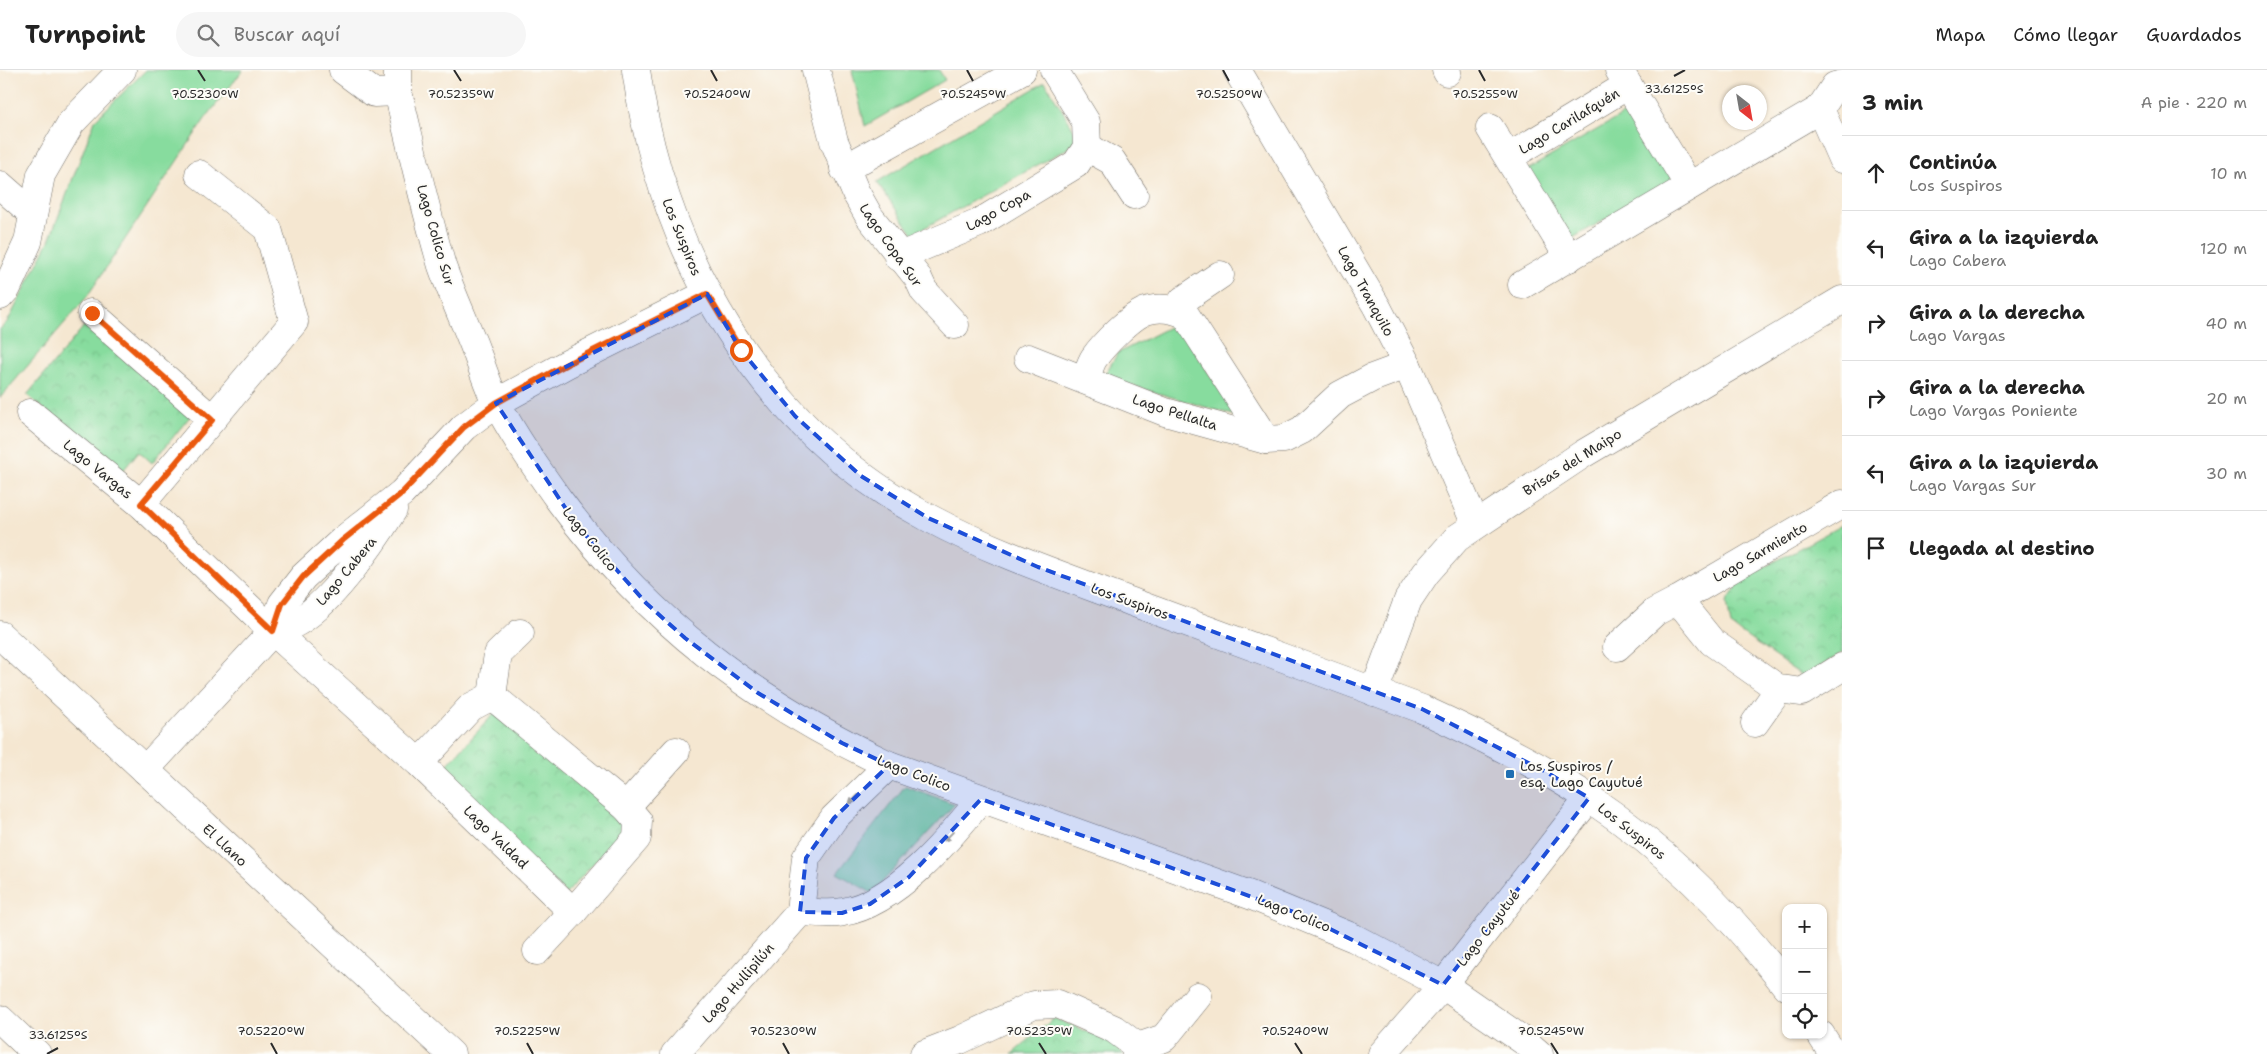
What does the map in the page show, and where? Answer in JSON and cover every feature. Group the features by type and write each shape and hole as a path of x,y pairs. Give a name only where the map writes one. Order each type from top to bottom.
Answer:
{"street":[{"path":"0,296 7,288 28,242 41,176 71,123 122,70"},
{"name":"Lago Colico Sur","path":"343,70 374,93 398,81 443,267 496,403"},
{"name":"Los Suspiros","path":"636,70 642,113 659,177 686,251 707,294 741,350 795,416 846,464 894,498 928,518 1000,552 1374,692 1467,730 1548,773 1589,798 1630,828 1702,891 1734,922 1782,981"},
{"name":"Lago Copa Sur","path":"816,70 834,141 844,169 869,216 898,256 918,278 924,291 956,325"},
{"path":"844,169 1022,70"},
{"path":"1054,70 1086,122 1087,147 1112,161 1134,195"},
{"name":"Lago Tranquilo","path":"1237,70 1377,307 1407,365 1475,523"},
{"name":"Lago Carilafquén","path":"1509,157 1624,77 1689,186"},
{"path":"1522,285 1820,109 1834,80"},
{"path":"1820,109 1842,158"},
{"name":"Lago Carilafquén","path":"1490,128 1569,258"},
{"name":"Lago Copa","path":"898,256 979,222 1076,164 1087,147"},
{"path":"141,504 294,322 268,229 198,174"},
{"path":"0,185 33,214"},
{"path":"1176,310 1183,300 1220,275"},
{"name":"Lago Cabera","path":"145,770 273,631 282,604 303,577 343,540 402,493 464,427 496,403 567,364 707,294"},
{"name":"Brisas del Maipo","path":"1374,692 1408,600 1440,554 1475,523 1600,444 1842,300"},
{"path":"1085,380 1093,360 1114,334 1146,311 1165,308 1176,310 1185,314 1266,440"},
{"path":"92,313 212,420"},
{"name":"Lago Pellalta","path":"1028,358 1165,412 1266,440 1284,438 1302,430 1340,395 1372,378 1407,365"},
{"name":"Lago Colico","path":"496,403 545,481 576,524 610,565 652,609 685,638 758,693 842,743 889,765 1302,915 1354,938 1443,985 1524,1041 1539,1054"},
{"name":"Lago Vargas","path":"30,413 141,504 273,631"},
{"name":"Lago Sarmiento","path":"1616,647 1655,612 1842,504"},
{"path":"1678,600 1712,642 1779,689 1802,692 1842,667"},
{"name":"Lago Yaldad","path":"273,631 419,763 573,912"},
{"path":"492,696 498,654 520,633"},
{"name":"El Llano","path":"0,635 451,1054"},
{"path":"1755,723 1779,689"},
{"path":"419,763 471,707 492,696"},
{"path":"492,696 626,807 638,821 637,838 538,951"},
{"path":"626,807 676,751"},
{"path":"889,765 834,818 806,858 800,912 842,913 870,904 909,877 962,823 981,799"},
{"name":"Lago Cayutué","path":"1382,1054 1443,985 1589,798"},
{"name":"Lago Hullipilún","path":"675,1054 800,912"},
{"path":"924,1054 960,1040 1034,1005 1058,1004 1114,1029 1137,1051 1164,1038 1198,996"},
{"path":"0,1020 37,1054"},
{"path":"1824,1039 1833,1054"}],"highlighted area":[{"path":"707,294 741,350 795,416 861,476 928,518 1038,567 1422,709 1548,773 1589,798 1443,985 1302,915 981,799 909,877 870,904 842,913 800,912 806,858 834,818 889,765 842,743 758,693 685,638 646,603 576,524 496,403"}],"green space":[{"path":"146,70 243,70 205,119 86,298 0,398 0,329 8,321 49,241 95,120"},
{"path":"852,70 939,70 945,80 865,126"},
{"path":"1045,82 1081,141 913,234 877,182"},
{"path":"1633,109 1674,179 1566,242 1525,171"},
{"path":"1177,323 1236,416 1103,377 1118,353"},
{"path":"85,325 192,414 152,463 139,451 121,473 27,395"},
{"path":"1842,525 1842,653 1804,677 1731,626 1727,602 1741,580"},
{"path":"499,708 628,825 566,894 436,777"},
{"path":"905,786 955,804 872,893 837,873"},
{"path":"1054,1018 1112,1042 1124,1054 1012,1054"}],"place":[{"name":"Los Suspiros / esq. Lago Cayutué","path":"1510,774"}],"route":[{"path":"92,313 212,420 141,504 273,631 282,604 303,577 343,540 402,493 464,427 496,403 567,364 707,294 741,350"}]}
